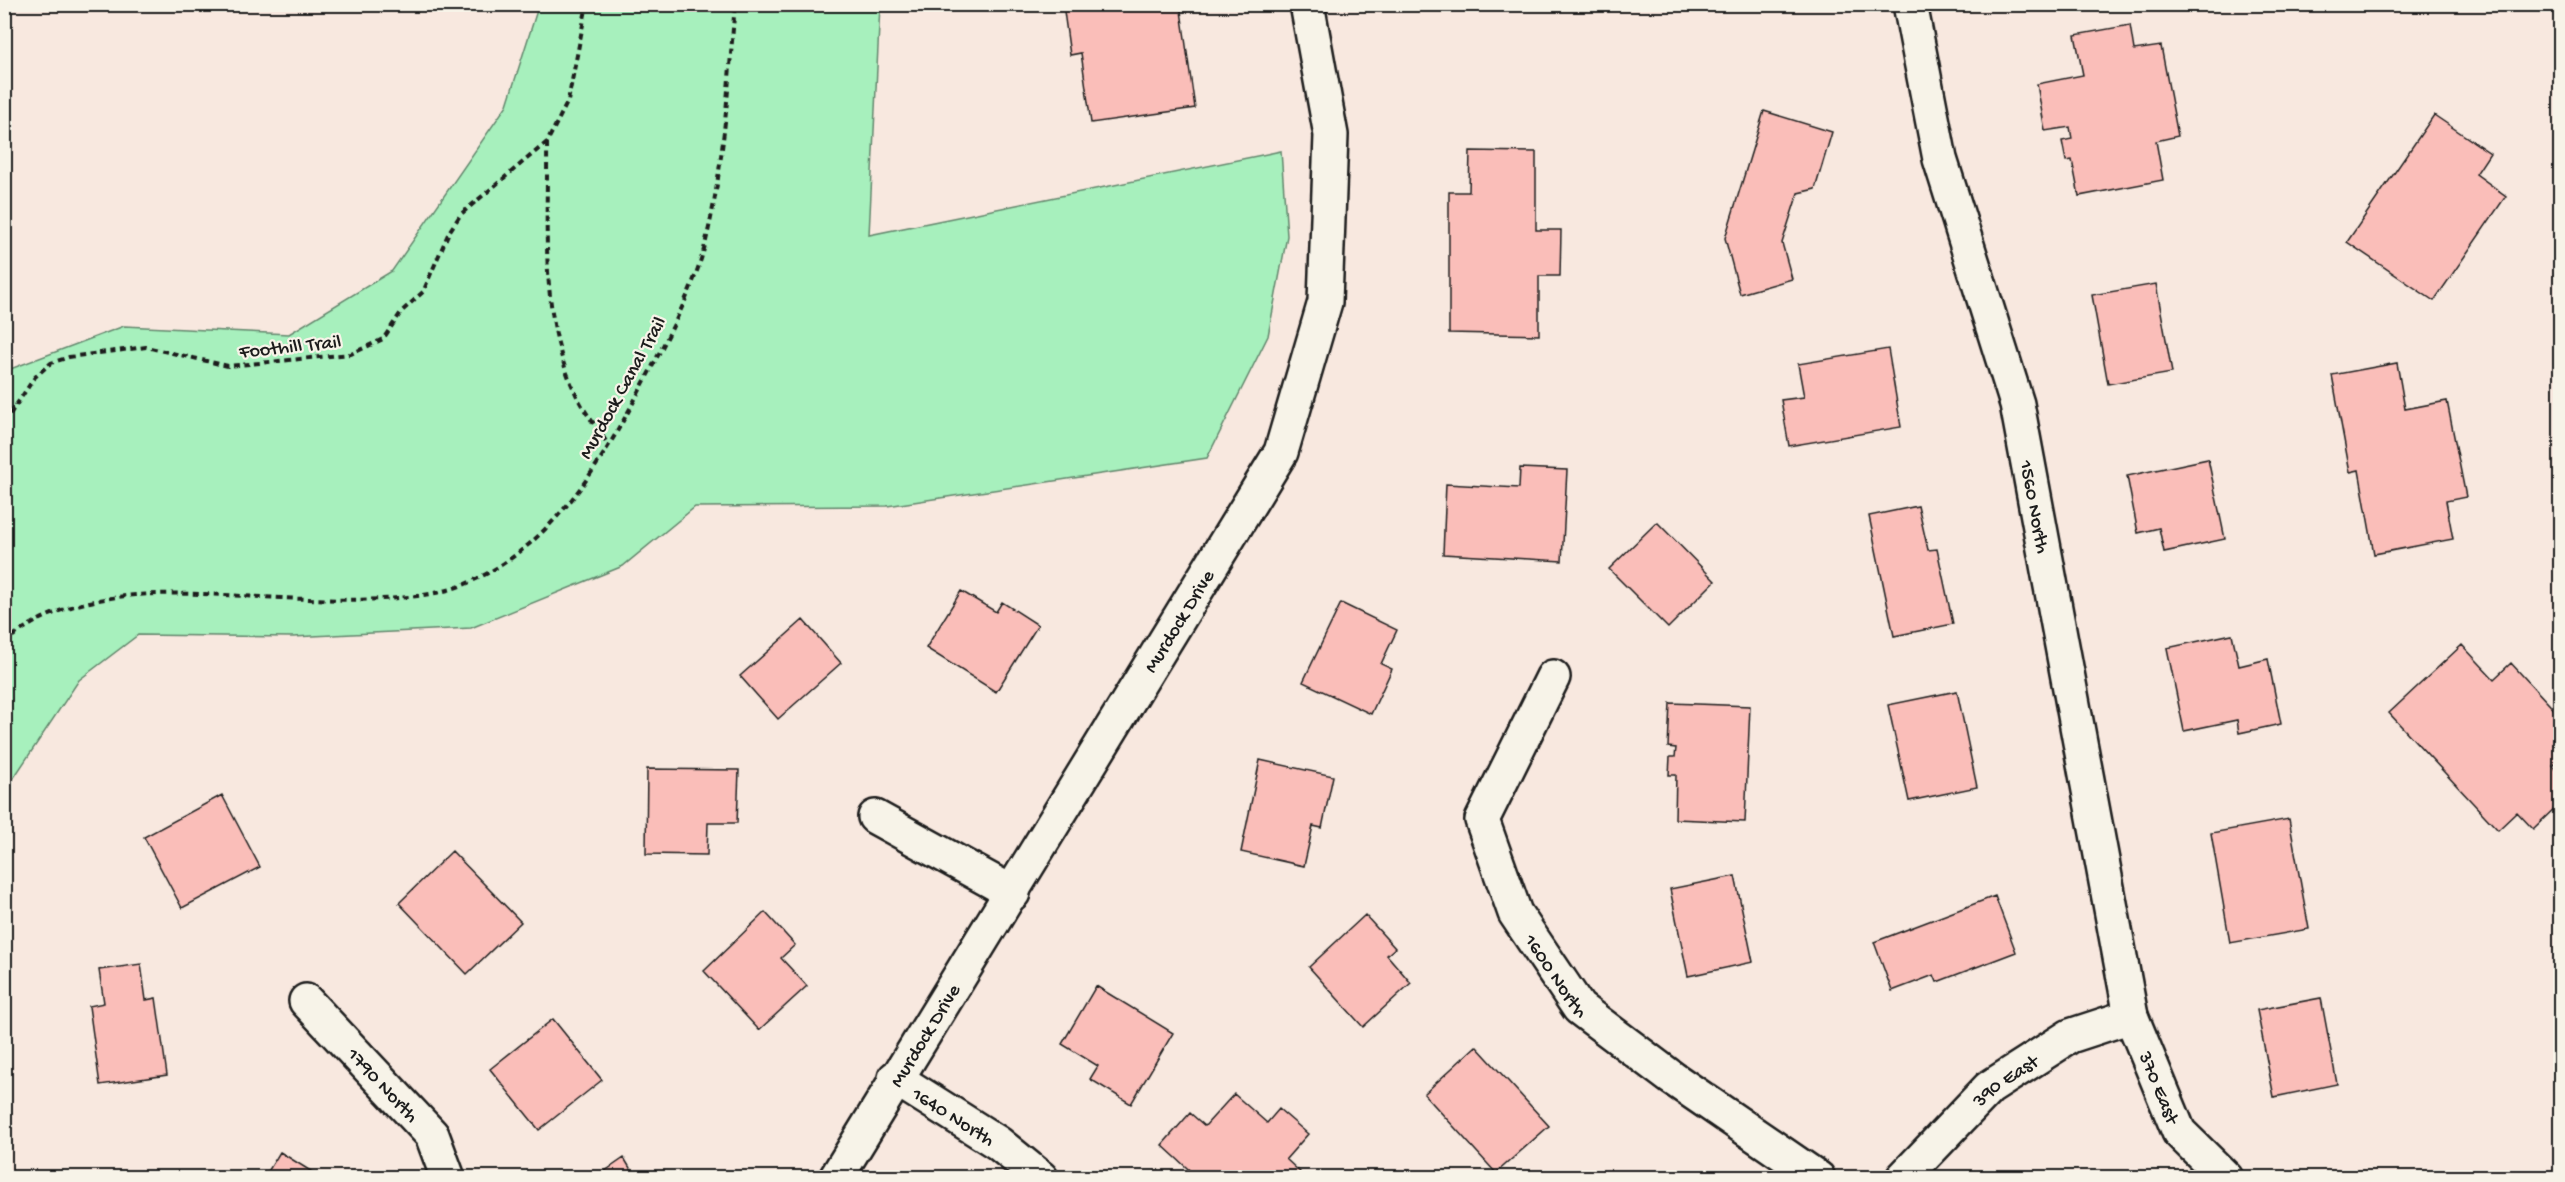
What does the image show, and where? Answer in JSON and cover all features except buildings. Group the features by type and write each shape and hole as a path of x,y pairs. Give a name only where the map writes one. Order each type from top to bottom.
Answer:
{"street":[{"name":"Murdock Drive","path":"836,1178 895,1078 1013,893 1281,452 1325,302 1331,135 1307,4"},
{"name":"1560 North","path":"1910,4 1940,159 2017,404 2131,1016"},
{"name":"1600 North","path":"1553,677 1482,820 1515,913 1579,1008 1672,1078 1818,1178"},
{"path":"875,817 1013,893"},
{"name":"1790 North","path":"306,1001 432,1135 448,1178"},
{"name":"390 East","path":"1903,1178 1989,1088 2070,1036 2131,1016"},
{"name":"370 East","path":"2131,1016 2179,1132 2226,1178"},
{"name":"1640 North","path":"895,1078 998,1143 1041,1178"}],"path":[{"name":"Foothill Trail","path":"4,423 35,377 51,363 69,357 146,347 228,366 351,354 383,339 402,311 423,292 450,232 461,214 547,142 568,101 587,4"},
{"name":"Murdock Canal Trail","path":"4,643 54,615 121,596 160,593 319,599 412,596 460,586 504,566 534,542 564,509 610,447 689,295 703,249 720,174 735,4"},
{"path":"547,142 549,279 558,339 575,392 610,447"}],"green space":[{"path":"539,4 880,5 869,235 1281,151 1287,236 1268,336 1207,458 887,506 695,507 623,566 471,628 293,637 138,635 79,680 5,791 5,371 124,326 289,334 392,271 507,105"}]}
